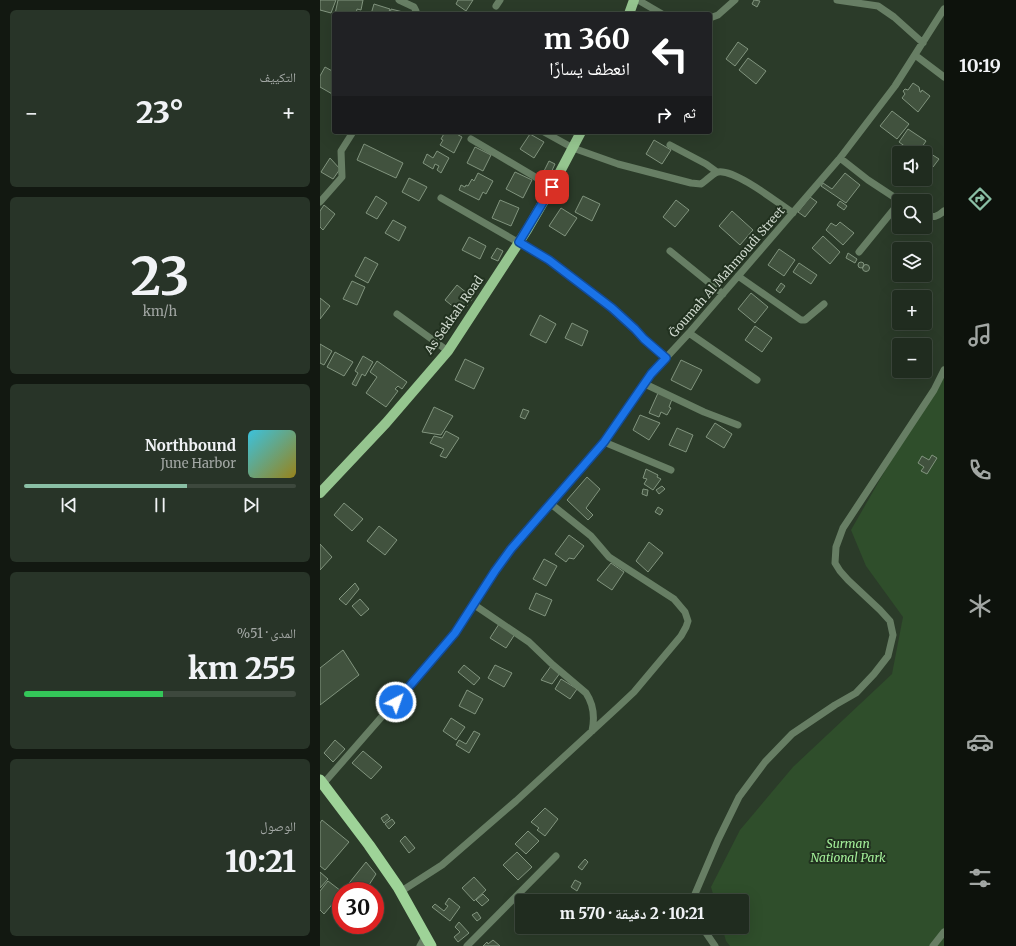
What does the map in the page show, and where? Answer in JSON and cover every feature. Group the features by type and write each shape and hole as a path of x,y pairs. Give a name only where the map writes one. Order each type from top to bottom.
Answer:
{"highway":[{"path":"322,782 369,845 400,892 431,946"}],"main road":[{"path":"630,12 634,0"},
{"name":"As Sekkah Road","path":"320,493 386,423 448,351 519,242 552,187 580,134"}],"street":[{"path":"399,0 414,7 416,12"},
{"path":"638,0 659,12"},
{"path":"712,17 718,15 735,0"},
{"path":"837,0 878,6 922,43"},
{"name":"Ḡoumah Al Mahmoudi Street","path":"322,782 455,633 511,549 604,442 651,374 690,333 840,158 895,86 944,9"},
{"path":"915,55 944,77"},
{"path":"320,202 342,177 341,151 352,134"},
{"path":"548,134 573,148 618,164 691,183 701,184 717,172"},
{"path":"471,140 552,187"},
{"path":"670,145 706,164 717,172 725,172 750,183 793,213"},
{"path":"840,158 892,197"},
{"path":"441,198 549,260 612,308 666,358"},
{"path":"859,252 892,211"},
{"path":"932,217 939,215 944,211"},
{"path":"670,251 722,294"},
{"path":"738,276 801,320 805,320 824,304"},
{"path":"397,314 448,351"},
{"path":"690,333 756,380"},
{"path":"695,894 718,840 739,797 765,762 792,734 835,705 856,693 888,656 894,635 890,621 840,571 836,563 836,547 843,528 934,390 944,370"},
{"path":"645,384 704,412 738,424"},
{"path":"604,442 671,470"},
{"path":"400,892 442,865 516,801 592,731 634,692 681,636 686,627 688,621 685,612 674,599 609,557 591,536 551,504"},
{"path":"473,604 529,642 586,693 590,699 593,712 594,721 592,731"},
{"path":"466,946 556,856"},
{"path":"934,946 944,932"},
{"path":"707,934 715,946"},
{"path":"420,946 426,935"}],"green space":[{"name":"Surman National Park","path":"944,368 944,946 730,946 726,941 724,934 749,934 749,894 713,894 711,887 740,830 793,767 892,674 903,617 866,566 851,530"}],"building":[{"path":"320,0 336,0 331,13 320,10"},
{"path":"338,0 363,0 361,10 357,9 356,12 335,12"},
{"path":"458,0 473,0 466,11 456,4"},
{"path":"754,0 760,1 757,7 752,4"},
{"path":"374,4 390,9 389,12 372,12"},
{"path":"391,9 403,12 390,12"},
{"path":"738,42 748,49 735,66 726,59"},
{"path":"748,58 766,71 756,84 739,70"},
{"path":"325,67 332,71 332,94 320,87 320,76"},
{"path":"913,83 919,87 920,92 922,90 930,96 918,112 902,98 905,94 903,91 905,89 908,90"},
{"path":"892,111 909,124 897,139 880,126"},
{"path":"908,129 926,141 923,146 904,146 899,142"},
{"path":"444,134 457,134 462,137 454,153 440,145 443,140 441,139"},
{"path":"530,134 544,142 534,158 520,149"},
{"path":"654,140 671,150 662,164 646,154"},
{"path":"364,144 403,163 396,178 357,160"},
{"path":"475,147 491,155 483,171 467,163"},
{"path":"437,151 449,158 441,173 437,170 439,166 435,164 433,169 423,163 427,154 433,158"},
{"path":"932,155 939,159 933,167 932,166"},
{"path":"330,158 340,169 333,179 321,172"},
{"path":"549,161 555,164 549,177 543,173"},
{"path":"515,172 532,180 523,198 506,189"},
{"path":"478,173 493,181 486,194 483,192 479,200 459,190 461,185 465,187 466,185 468,186 472,179 474,181"},
{"path":"845,173 860,185 846,203 821,186 823,183 832,189"},
{"path":"409,178 427,187 419,201 402,192"},
{"path":"376,196 387,203 377,219 366,213"},
{"path":"583,196 600,204 592,221 575,212"},
{"path":"810,197 817,202 805,217 798,212"},
{"path":"500,200 519,208 511,226 492,218"},
{"path":"676,200 689,210 675,227 663,217"},
{"path":"840,201 847,206 844,210 837,205"},
{"path":"324,205 335,214 323,230 320,227 320,211"},
{"path":"561,208 577,218 565,236 549,226"},
{"path":"732,211 753,230 740,245 719,226"},
{"path":"393,220 406,227 399,241 385,233"},
{"path":"840,222 854,233 843,245 826,230 831,223 836,226"},
{"path":"823,236 840,252 830,264 812,248"},
{"path":"469,237 486,246 480,259 462,250"},
{"path":"497,248 503,251 498,261 491,258"},
{"path":"779,249 795,260 784,276 768,265"},
{"path":"848,253 857,259 855,263 846,258"},
{"path":"365,257 378,264 368,283 355,276"},
{"path":"861,262 864,265 861,268 858,265"},
{"path":"799,263 817,275 811,284 793,272"},
{"path":"866,264 870,268 866,272 862,268"},
{"path":"352,281 365,287 357,305 343,299"},
{"path":"781,283 785,286 780,293 776,290"},
{"path":"457,285 473,298 461,313 445,300"},
{"path":"751,293 768,307 755,323 738,309"},
{"path":"320,298 330,306 320,319"},
{"path":"540,315 556,324 546,343 530,335"},
{"path":"572,323 588,331 582,346 565,338"},
{"path":"755,326 772,338 762,352 745,340"},
{"path":"320,344 332,351 324,365 320,363"},
{"path":"335,352 353,362 344,376 327,367"},
{"path":"363,356 373,362 365,376 362,374 356,386 352,384 358,373 355,371"},
{"path":"465,359 484,368 474,389 455,380"},
{"path":"681,360 702,370 691,390 671,380"},
{"path":"377,361 407,382 402,389 398,386 395,389 398,391 386,407 366,393 377,377 370,372"},
{"path":"658,393 672,399 669,407 671,408 667,415 661,412 659,417 649,413"},
{"path":"434,407 453,416 441,435 422,432"},
{"path":"523,409 529,411 525,419 520,417"},
{"path":"640,415 660,423 649,440 633,430"},
{"path":"715,423 732,434 724,448 706,437"},
{"path":"677,428 693,435 686,452 669,445"},
{"path":"446,431 459,438 446,458 440,456 444,449 430,443 434,436 442,438"},
{"path":"932,455 937,458 927,474 921,471 924,467 918,463 922,456 929,460"},
{"path":"646,469 658,475 657,477 661,479 653,490 644,484 647,479 643,478"},
{"path":"587,477 600,489 586,508 593,515 588,520 567,500"},
{"path":"662,486 665,489 659,494 656,490"},
{"path":"643,489 648,490 647,496 642,494"},
{"path":"344,503 363,519 352,531 334,515"},
{"path":"658,507 663,510 660,515 655,512"},
{"path":"379,526 397,540 385,555 367,541"},
{"path":"569,535 584,546 574,559 569,558 566,562 555,554"},
{"path":"649,542 663,553 648,572 636,561"},
{"path":"320,544 332,557 320,570"},
{"path":"544,559 557,566 546,586 533,579"},
{"path":"611,563 624,572 612,590 597,580"},
{"path":"355,583 359,589 346,605 339,599"},
{"path":"536,593 552,600 545,616 529,609"},
{"path":"360,599 369,609 361,616 352,606"},
{"path":"499,624 515,634 506,648 490,638"},
{"path":"343,650 359,675 320,705 320,668"},
{"path":"464,665 480,678 474,685 458,672"},
{"path":"495,665 512,673 504,687 488,678"},
{"path":"551,666 560,673 552,684 541,680"},
{"path":"561,679 577,689 570,699 555,689"},
{"path":"467,690 483,699 475,714 459,706"},
{"path":"451,718 465,727 456,740 443,731"},
{"path":"474,731 480,734 469,753 456,745 459,740 466,744"},
{"path":"335,740 345,749 333,762 324,753"},
{"path":"363,751 382,767 371,779 352,763"},
{"path":"545,808 558,819 545,836 537,830 539,828 531,822"},
{"path":"387,814 390,818 384,823 381,818"},
{"path":"392,819 395,823 389,829 385,824"},
{"path":"322,820 349,842 325,870 320,866 320,823"},
{"path":"528,831 539,841 526,854 515,844"},
{"path":"405,836 415,848 409,853 400,841"},
{"path":"517,852 532,867 518,880 503,865"},
{"path":"585,859 588,862 582,870 578,867"},
{"path":"366,862 376,874 371,882 350,882"},
{"path":"320,872 328,879 320,888"},
{"path":"474,877 486,890 474,901 462,888"},
{"path":"575,880 581,883 577,891 571,887"},
{"path":"328,881 332,884 332,905 324,914 320,910 320,891"},
{"path":"483,894 489,900 482,906 476,900"},
{"path":"449,898 460,907 450,921 432,907 435,904 444,911 448,906 445,904"},
{"path":"477,912 481,918 477,921 472,915"},
{"path":"459,922 469,933 458,942 454,937 460,932 455,927"},
{"path":"493,940 500,946 483,946 487,942 488,944"}],"route":[{"path":"396,702 455,633 511,549 604,442 651,374 666,358 612,308 549,260 519,242 552,187"}]}
